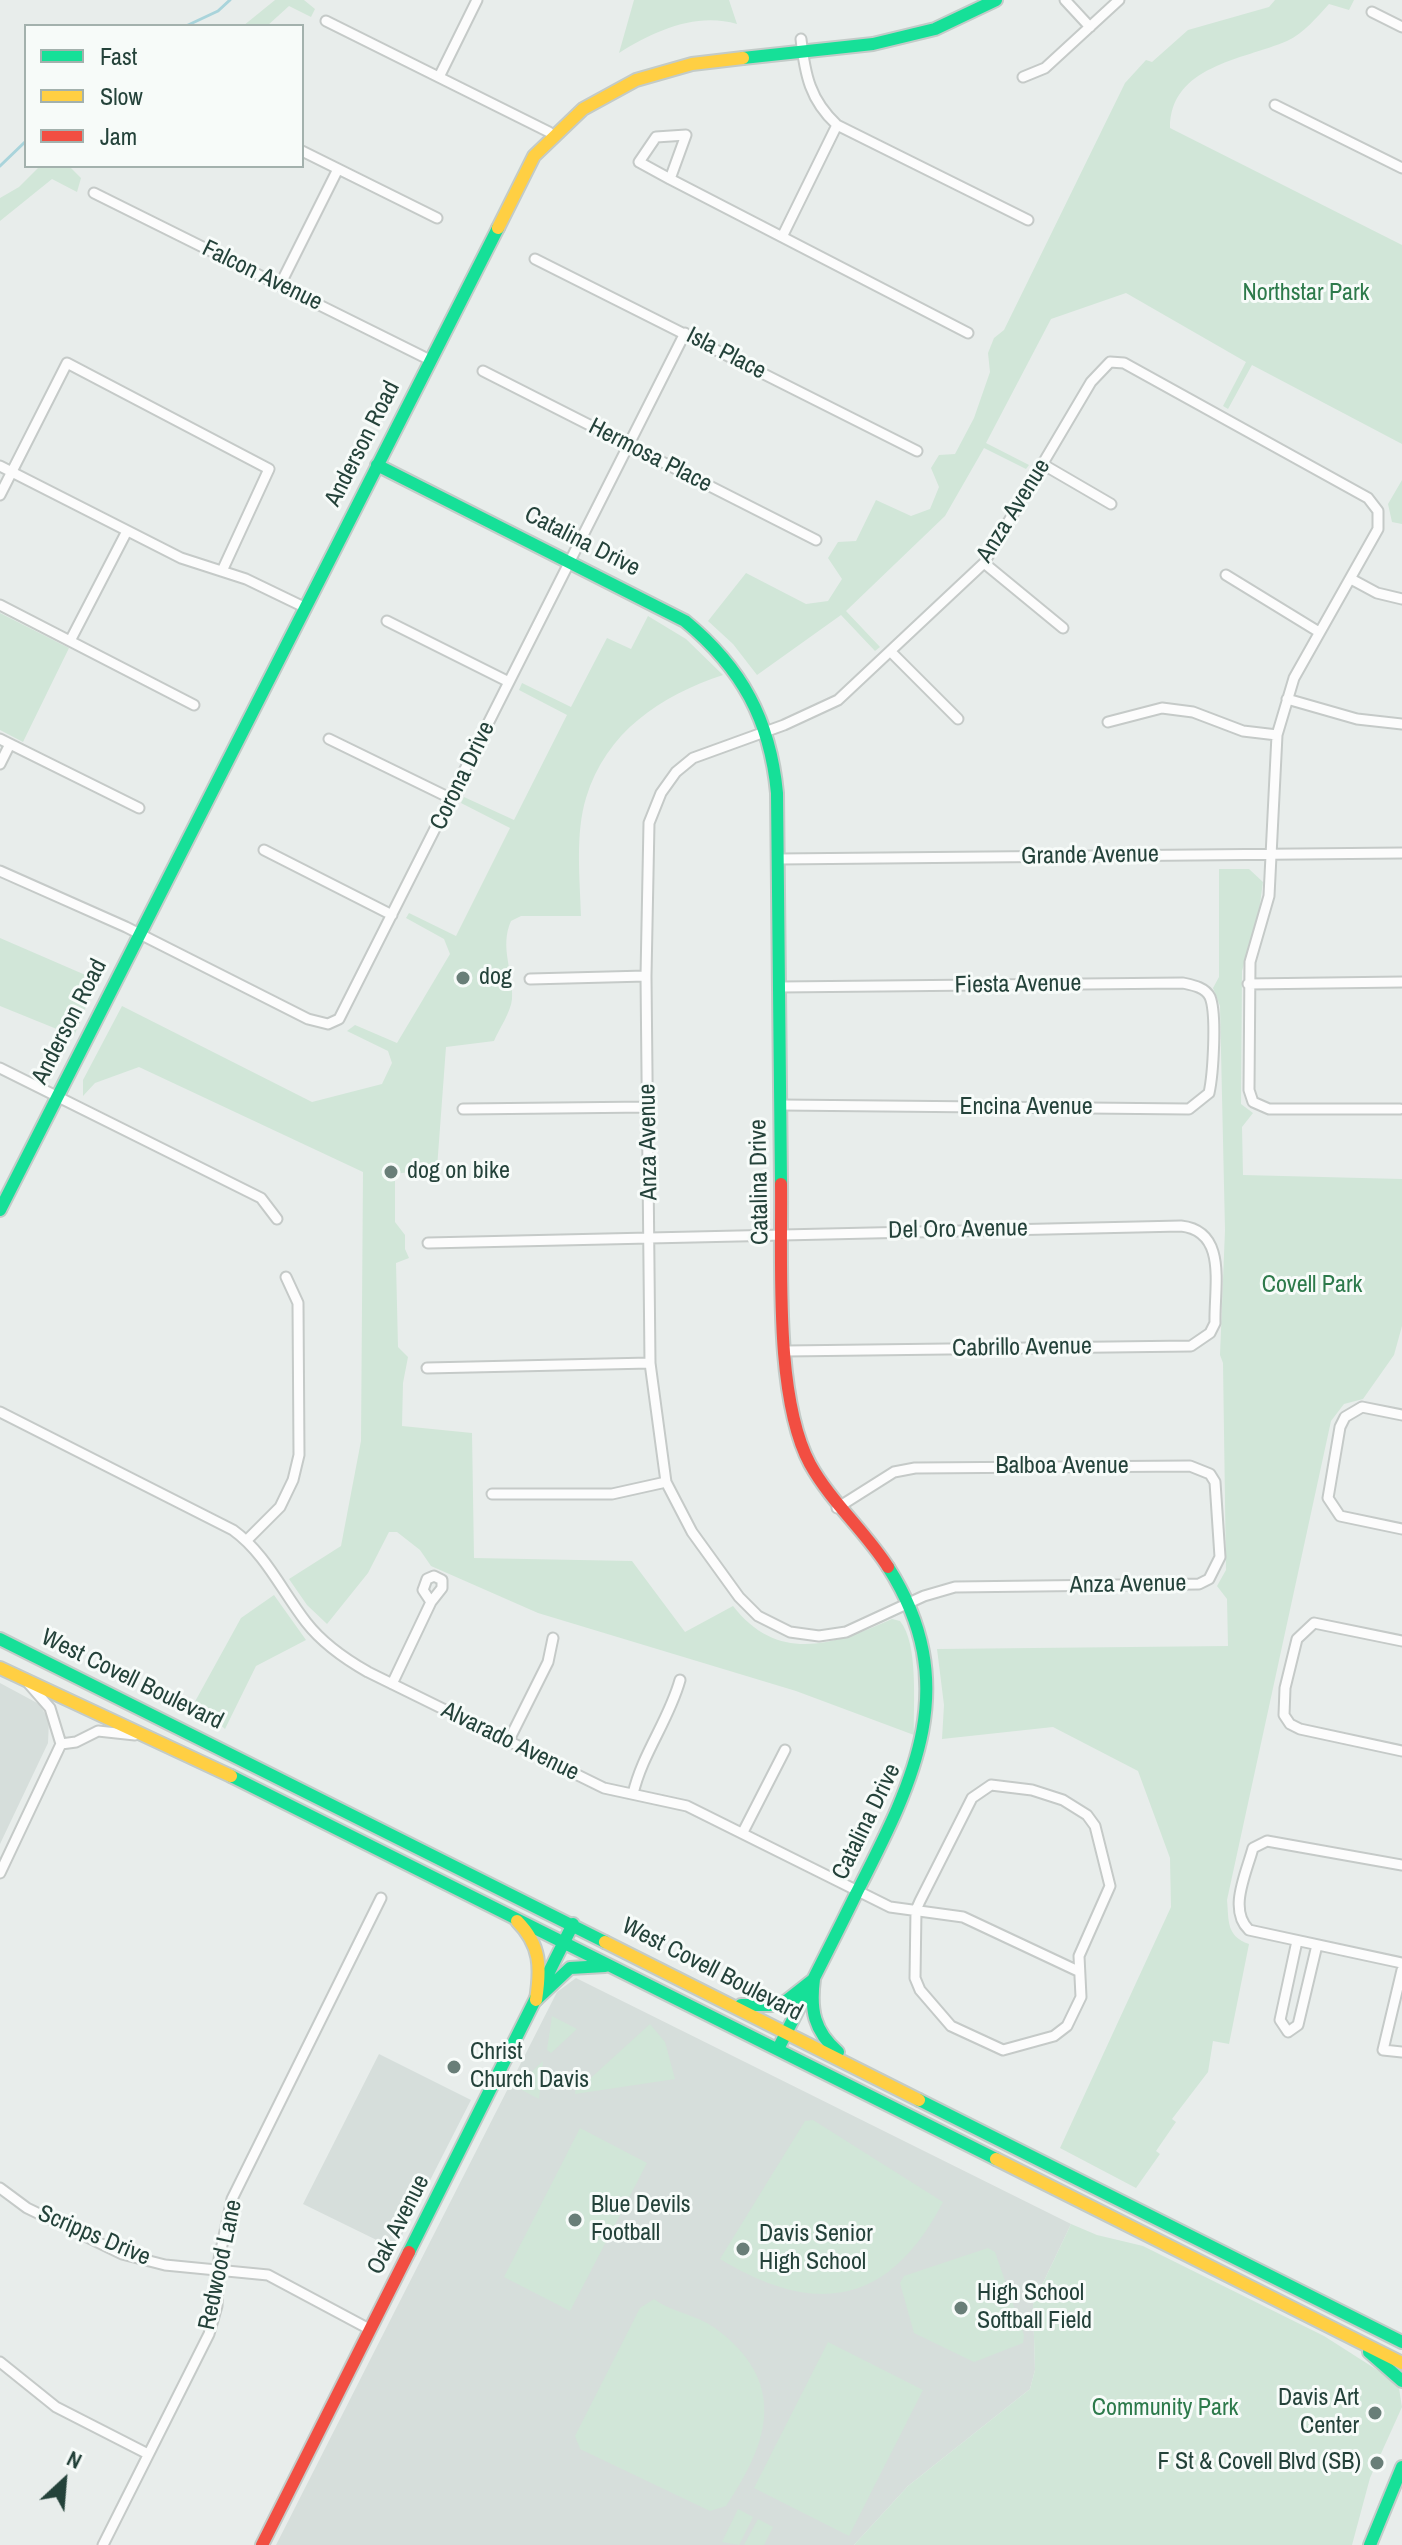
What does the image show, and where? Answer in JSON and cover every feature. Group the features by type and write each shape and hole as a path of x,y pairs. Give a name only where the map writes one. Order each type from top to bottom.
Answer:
{"street":[{"path":"439,77 477,0"},
{"path":"996,0 962,19 932,30 880,37 795,39 805,78 819,106 837,125 1028,220"},
{"path":"1065,0 1090,27"},
{"path":"1023,77 1045,68 1119,0"},
{"path":"1372,12 1402,27"},
{"path":"326,21 549,132"},
{"name":"Anderson Road","path":"0,1210 304,607 549,132 588,91"},
{"path":"1275,105 1402,168"},
{"path":"782,237 837,125"},
{"path":"670,179 686,135 656,137 639,162 670,179 968,333"},
{"path":"304,152 437,218"},
{"path":"280,285 338,169"},
{"name":"Falcon Avenue","path":"94,193 430,360"},
{"name":"Isla Place","path":"535,259 917,451"},
{"name":"Corona Drive","path":"139,933 308,1019 328,1024 339,1019 685,333"},
{"name":"Anza Avenue","path":"1220,1557 1209,1579 1199,1584 955,1587 908,1603 846,1632 819,1636 790,1632 758,1616 692,1532 666,1482 650,1363 646,976 649,823 661,793 676,772 693,758 719,746 769,732 838,700 892,653 984,563 1091,382 1110,362 1124,363 1368,498 1378,511 1378,529 1351,579"},
{"path":"0,495 67,363 269,469 222,571"},
{"name":"Hermosa Place","path":"483,371 816,540"},
{"name":"Catalina Drive","path":"377,465 671,612 705,636 744,681 769,732 776,771 782,1232 786,1351 794,1424 815,1472 837,1508 882,1559 908,1603 926,1669 928,1712 923,1750 907,1795 779,2047"},
{"path":"1044,465 1111,504"},
{"path":"0,466 193,563 222,571 304,607"},
{"path":"70,641 127,531"},
{"path":"984,563 1063,628"},
{"path":"1226,575 1319,632"},
{"path":"1400,1109 1269,1109 1257,1105 1249,1090 1248,984 1254,947 1269,896 1277,735 1287,699 1319,632 1351,579 1377,593 1402,599"},
{"path":"0,605 194,705"},
{"path":"387,621 509,682"},
{"path":"892,653 958,719"},
{"path":"1287,699 1357,719 1402,724"},
{"path":"1108,722 1162,708 1193,712 1243,731 1277,735"},
{"path":"0,739 139,808"},
{"path":"329,739 452,799"},
{"path":"0,764 10,744"},
{"path":"264,850 392,915"},
{"name":"Grande Avenue","path":"778,859 1402,853"},
{"path":"0,871 139,933"},
{"path":"530,979 646,976"},
{"path":"1248,984 1402,982"},
{"name":"Fiesta Avenue","path":"780,987 1183,983 1201,988 1210,997 1213,1038"},
{"name":"Encina Avenue","path":"781,1105 1189,1109 1209,1093 1213,1038"},
{"path":"0,1068 261,1198 277,1219"},
{"path":"463,1109 649,1107"},
{"name":"Del Oro Avenue","path":"428,1243 613,1241 650,1236 782,1232 1193,1227 1212,1240 1214,1290"},
{"path":"247,1540 280,1507 293,1480 299,1455 298,1303 286,1277"},
{"name":"Cabrillo Avenue","path":"786,1351 1191,1346 1210,1333 1215,1323 1214,1290"},
{"path":"427,1368 650,1363"},
{"path":"1402,1415 1362,1407 1345,1417 1328,1484 1332,1509 1340,1516 1402,1529"},
{"name":"Alvarado Avenue","path":"0,1412 219,1521 247,1540 316,1634 343,1657 392,1684 604,1788 687,1806 890,1907 938,1911 988,1926 1078,1971"},
{"name":"Balboa Avenue","path":"837,1508 894,1472 915,1468 1190,1466 1210,1474 1215,1482 1220,1557"},
{"path":"492,1494 612,1494 666,1482"},
{"path":"392,1684 431,1602"},
{"path":"1402,1641 1314,1623 1297,1639 1285,1688 1284,1715 1290,1724 1402,1751"},
{"path":"508,1742 548,1662 553,1638"},
{"name":"West Covell Boulevard","path":"0,1639 1402,2342"},
{"name":"West Covell Boulevard","path":"0,1668 298,1807 1402,2363"},
{"path":"633,1794 637,1776 675,1700 680,1680"},
{"path":"0,1873 61,1744 50,1708 26,1681"},
{"path":"61,1744 76,1742 98,1731 140,1735"},
{"path":"743,1832 785,1750"},
{"path":"991,1785 1012,1786 1063,1800 1087,1815 1095,1826 1111,1880 1079,1956 1078,1971 1081,1997 1062,2031 1013,2049 994,2048 951,2026 920,1990 914,1967 916,1910 980,1790 991,1785"},
{"path":"1402,1865 1267,1841 1253,1848 1238,1906 1240,1921 1249,1930 1402,1963"},
{"name":"Redwood Lane","path":"103,2545 209,2334 217,2306 219,2272 232,2199 381,1898"},
{"path":"501,1908 531,1934 539,1948 541,1961 536,2000"},
{"name":"Oak Avenue","path":"262,2545 573,1924"},
{"path":"1297,1941 1280,2020 1288,2032 1298,2025 1317,1945"},
{"path":"536,2000 570,1968 599,1964 621,1969"},
{"path":"1402,1970 1383,2050 1402,2052"},
{"path":"721,1999 748,2007 778,2006 814,1979"},
{"path":"814,1979 810,2009 813,2026 828,2044 860,2070"},
{"name":"Scripps Drive","path":"0,2188 27,2208 122,2254 143,2262 268,2275 371,2330"},
{"path":"1365,2323 1402,2334"},
{"path":"1353,2338 1402,2381"},
{"path":"0,2362 56,2407 148,2454"},
{"path":"1370,2545 1402,2467"}],"shaded area":[{"path":"0,1683 39,1704 49,1720 48,1743 0,1844"},
{"name":"Davis Senior High School","path":"576,1978 1071,2224 1033,2304 1035,2370 1030,2389 908,2486 854,2545 276,2545 557,1992"},
{"path":"379,2054 471,2100 395,2249 303,2204"}],"green space":[{"path":"275,0 304,0 315,9 311,17 289,6 269,24 245,24"},
{"path":"634,0 729,0 737,24 706,20 691,22 661,31 619,53"},
{"name":"Northstar Park","path":"1275,0 1354,0 1349,10 1329,4 1293,38 1212,68 1195,78 1182,91 1173,107 1170,128 1402,245 1402,444 1252,365 1228,409 1223,406 1246,362 1126,293 1051,319 986,443 1029,465 1026,469 984,448 945,516 846,611 880,647 875,651 841,615 757,675 733,644 708,621 746,573 806,604 828,601 842,579 828,558 838,542 856,541 876,500 911,516 930,509 939,487 931,468 939,455 955,454 974,418 990,372 988,353 994,338 1004,330 1125,83 1146,60 1152,62 1188,30 1269,7"},
{"path":"38,168 71,168 81,178 77,192 52,179 0,221 0,198 19,187"},
{"path":"1402,480 1402,524 1392,522 1388,504"},
{"path":"0,613 69,648 23,742 0,730"},
{"path":"648,616 686,639 723,675 657,706 638,720 607,754 586,798 580,826 581,916 521,916 511,921 506,941 512,999 494,1041 446,1047 437,1168 395,1174 395,1222 405,1235 409,1258 396,1263 398,1347 408,1357 403,1383 402,1426 472,1433 474,1558 632,1561 685,1632 733,1606 751,1625 789,1643 829,1641 892,1619 900,1621 906,1631 913,1659 914,1735 796,1691 538,1613 431,1566 420,1550 397,1532 389,1532 368,1573 327,1624 307,1605 289,1579 341,1546 361,1441 363,1172 139,1067 95,1083 83,1096 83,1080 122,1006 312,1102 382,1084 392,1063 388,1051 347,1031 355,1025 397,1043 450,954 444,939 406,918 409,913 456,936 510,828 461,803 464,797 514,820 567,715 519,690 522,683 571,707 607,638 631,649"},
{"name":"Covell Park","path":"1219,869 1249,869 1263,882 1259,911 1242,971 1241,1104 1253,1113 1242,1127 1243,1175 1402,1179 1402,1326 1394,1355 1363,1399 1344,1404 1331,1421 1227,1900 1232,1932 1249,1944 1229,2044 1213,2041 1208,2072 1172,2119 1176,2122 1156,2151 1160,2154 1136,2188 1060,2148 1171,1907 1170,1858 1138,1771 1053,1727 942,1739 944,1705 937,1649 1228,1646 1227,1599 1217,1586 1226,1570 1223,1363 1220,1355 1225,1230 1220,1006 1213,988 1219,977"},
{"path":"0,938 97,980 74,1036 0,1006"},
{"path":"274,1595 306,1640 256,1666 225,1729 206,1712 192,1707 241,1618"},
{"path":"552,2016 577,2029 551,2053 547,2050"},
{"path":"650,2024 665,2042 675,2079 575,2094 576,2086 583,2085"},
{"path":"543,2061 539,2099 516,2087"},
{"path":"813,2120 943,2202 922,2237 899,2263 874,2281 847,2291 819,2294 788,2289 720,2259 805,2121"},
{"name":"Blue Devils Football","path":"580,2128 647,2163 570,2311 504,2277"},
{"name":"Community Park","path":"1071,2224 1097,2235 1143,2246 1324,2336 1393,2380 1399,2388 1402,2407 1370,2478 1352,2545 854,2545 908,2486 1030,2389 1035,2370 1033,2304"},
{"name":"High School Softball Field","path":"988,2248 995,2252 1024,2335 1023,2343 974,2362 914,2333 900,2283 904,2276"},
{"path":"654,2299 715,2328 738,2348 753,2369 762,2390 764,2412 761,2435 753,2458 726,2506 710,2511 580,2449 575,2436 640,2308"},
{"path":"828,2342 923,2390 849,2536 754,2488"},
{"path":"738,2509 753,2517 739,2545 722,2542"},
{"path":"758,2519 773,2527 764,2545 744,2545"}],"waterway":[{"path":"190,24 218,11 230,0"},
{"path":"0,166 24,143"}],"traffic: fast":[{"path":"743,58 873,44 935,29 996,0"},
{"path":"0,1210 498,228"},
{"path":"377,465 685,621 722,657 750,697 768,742 777,793 781,1184"},
{"path":"779,2047 896,1812 922,1733 926,1693 923,1653 911,1611 888,1567"},
{"path":"0,1639 605,1942"},
{"path":"231,1776 996,2159"},
{"path":"409,2252 573,1924"},
{"path":"536,2000 570,1968 605,1966"},
{"path":"814,1979 816,2019 824,2036 838,2052"},
{"path":"741,2005 781,2005 814,1979"},
{"path":"919,2100 1402,2342"},
{"path":"1369,2352 1402,2381"},
{"path":"1370,2545 1402,2467"}],"traffic: slow":[{"path":"498,228 534,156 583,109 636,80 692,64 743,58"},
{"path":"0,1668 231,1776"},
{"path":"517,1921 535,1948 539,1978 536,2000"},
{"path":"605,1942 919,2100"},
{"path":"996,2159 1402,2363"}],"traffic: jam":[{"path":"781,1184 782,1328 790,1403 798,1436 818,1478 888,1567"},
{"path":"262,2545 409,2252"}],"place":[{"name":"dog","path":"463,978"},
{"name":"dog on bike","path":"391,1172"},
{"name":"Christ Church Davis","path":"454,2067"},
{"name":"Blue Devils Football","path":"575,2220"},
{"name":"Davis Senior High School","path":"743,2249"},
{"name":"High School Softball Field","path":"961,2308"},
{"name":"Davis Art Center","path":"1375,2413"},
{"name":"F St & Covell Blvd (SB)","path":"1377,2463"}]}
